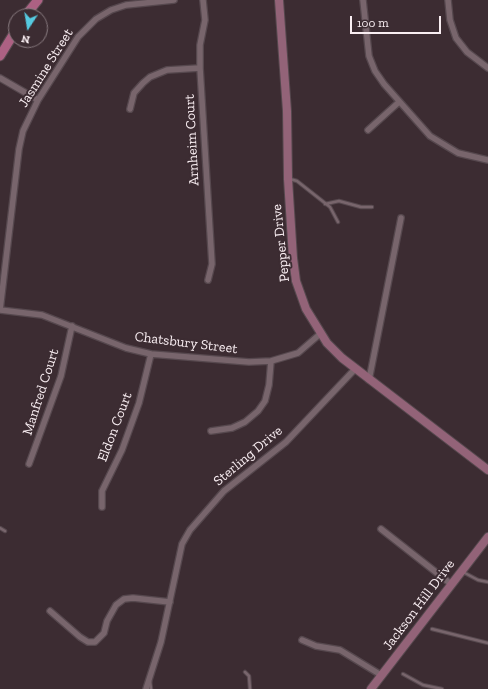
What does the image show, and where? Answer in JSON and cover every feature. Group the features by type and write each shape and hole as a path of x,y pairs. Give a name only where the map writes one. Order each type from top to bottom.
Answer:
{"main road":[{"path":"32,8 38,0"},
{"path":"0,56 8,43"}],"street":[{"name":"Jasmine Street","path":"0,310 19,149 23,131 38,100 78,38 96,19 111,10 126,5 174,0"},
{"name":"Arnheim Court","path":"203,0 205,20 200,45 200,68 212,264 208,280"},
{"name":"Pepper Drive","path":"279,0 288,111 288,179 293,258 296,281 306,309 320,334 336,352 355,369 488,470"},
{"path":"363,0 366,42 372,64 379,78 430,136 458,153 488,160"},
{"path":"448,0 450,20 458,40 472,56 488,68"},
{"path":"130,109 134,92 150,77 167,70 200,68"},
{"path":"0,78 38,100"},
{"path":"368,130 399,102"},
{"path":"369,380 402,218"},
{"name":"Chatsbury Street","path":"0,310 42,315 126,348 150,354 249,362 271,361 298,353 320,334"},
{"name":"Manfred Court","path":"29,464 62,376 72,326"},
{"name":"Eldon Court","path":"102,507 102,491 122,450 139,403 150,354"},
{"path":"211,431 232,428 245,422 258,411 266,401 270,385 271,361"},
{"name":"Sterling Drive","path":"146,689 150,680 170,602 182,544 190,530 224,490 286,442 355,369"},
{"path":"381,529 451,584"},
{"name":"Jackson Hill Drive","path":"371,689 461,570 488,537"},
{"path":"50,611 80,637 88,642 95,642 104,633 107,621 116,605 124,599 133,598 170,602"},
{"path":"302,640 316,646 340,650 381,675"}],"lane":[{"path":"288,179 297,180 330,207 338,222"},
{"path":"325,204 339,201 361,207 372,208"},
{"path":"0,528 5,531"},
{"path":"461,570 478,580 488,582"},
{"path":"432,629 488,642"},
{"path":"245,672 249,676 250,689"},
{"path":"403,674 423,685 442,689"},
{"path":"150,680 151,689"}]}
